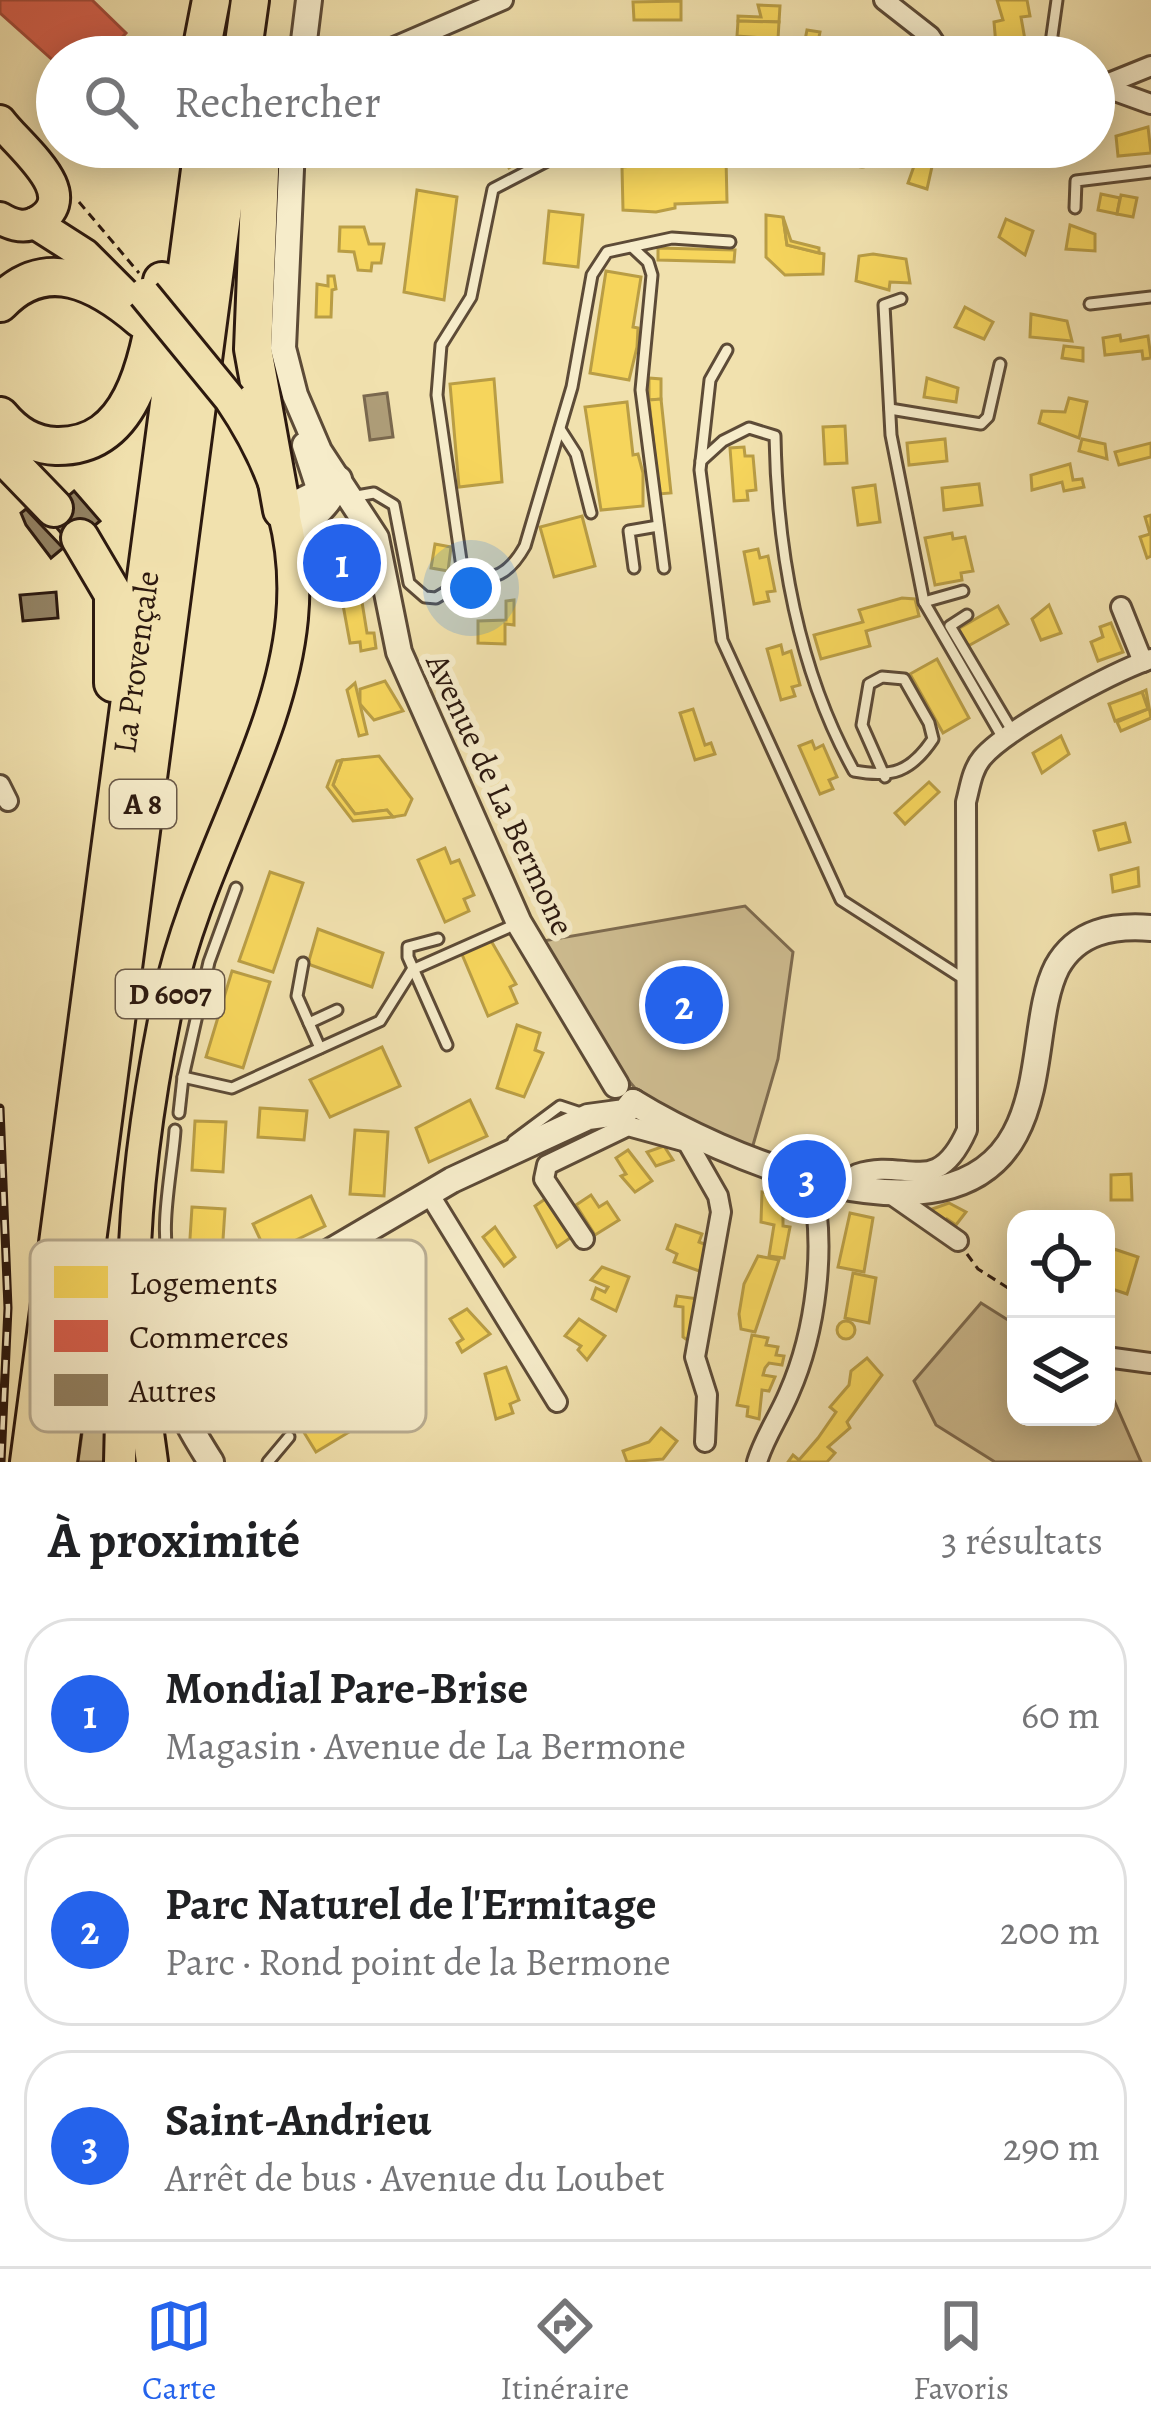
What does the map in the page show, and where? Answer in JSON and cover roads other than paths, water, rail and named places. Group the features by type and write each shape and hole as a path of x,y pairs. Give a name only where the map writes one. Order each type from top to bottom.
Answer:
{"highway":[{"path":"204,36 211,0"},
{"path":"218,36 222,0"},
{"path":"245,36 250,0"},
{"path":"269,36 272,0"},
{"path":"0,416 35,443 72,445 96,436 126,409 146,364 180,168"},
{"name":"La Provençale","path":"59,1240 200,168"},
{"name":"La Provençale","path":"87,1240 228,168"},
{"path":"260,168 253,349 295,524"},
{"path":"3,295 44,278 83,279 143,297"},
{"path":"0,452 54,508"},
{"path":"80,538 108,579 115,616 106,884"},
{"name":"La Provençale","path":"29,1462 33,1432"},
{"name":"La Provençale","path":"58,1462 62,1432"}],"main road":[{"path":"0,121 15,164 47,171 29,217"},
{"name":"D 6007","path":"29,217 143,297 258,443 295,524 294,606 284,683 183,947 157,1055 138,1240"},
{"name":"D 6007","path":"122,1240 142,1057 170,938 257,711 275,643 277,576 268,523 226,408"},
{"path":"120,1462 121,1432"},
{"name":"D 6007","path":"132,1432 137,1462"},
{"name":"D 6007","path":"149,1432 152,1462"}],"street":[{"path":"305,36 309,0"},
{"path":"419,36 503,0"},
{"path":"884,0 930,36"},
{"path":"1115,80 1151,66"},
{"path":"1115,92 1151,104"},
{"path":"291,168 283,347 318,485 295,524"},
{"name":"Avenue de La Bermone","path":"304,418 381,554 400,652 519,922 611,1102"},
{"path":"295,524 352,497"},
{"path":"295,524 335,511 352,497"},
{"path":"851,1187 857,1174 871,1169 907,1174 933,1170 956,1156 968,1130 966,802 974,769 1009,737 1147,660 1120,607"},
{"path":"892,1196 956,1181 990,1162 1012,1139 1032,1094 1055,971 1071,946 1096,932 1151,928"},
{"path":"354,1240 428,1192 611,1102 751,1165 892,1196 958,1241"},
{"path":"584,1239 544,1179 547,1165 628,1126 685,1138 718,1196 721,1212 695,1357 706,1395 705,1442"},
{"path":"757,1462 790,1390 810,1328 818,1209 812,1180"},
{"path":"428,1192 557,1402"},
{"path":"1115,1358 1151,1363"},
{"path":"194,1432 211,1462"}],"lane":[{"path":"1051,36 1057,0"},
{"path":"464,581 437,395 441,345 472,297 493,189 534,168"},
{"path":"1075,208 1076,181 1151,172"},
{"path":"352,497 374,493 394,505 409,584 417,592 436,598 464,581 497,578 514,565 560,429 592,275 607,252 672,238 730,242"},
{"path":"632,247 648,262 652,274 641,390 664,568"},
{"path":"1090,304 1151,297"},
{"path":"901,298 884,304 890,409 905,528 924,602 1009,737"},
{"path":"727,350 710,380 701,461 722,640 841,900 964,979"},
{"path":"890,409 981,424 988,417 1000,364"},
{"path":"701,461 722,440 749,428 775,436 776,495 794,610 838,741 854,771 886,777 916,764 932,740 929,723 904,679 882,677 868,684 861,705 862,725 886,777"},
{"path":"560,429 576,454 591,513"},
{"path":"634,568 629,531 658,526"},
{"path":"924,602 963,592"},
{"path":"967,615 950,626 1009,737"},
{"path":"178,1113 209,962 236,889"},
{"path":"183,1078 232,1088 320,1048 386,1016 401,980 412,970 519,922"},
{"path":"438,939 408,947 412,970 447,1046"},
{"path":"303,963 297,996 320,1048"},
{"path":"309,1023 337,1010"},
{"path":"167,1240 176,1130"},
{"path":"268,1462 289,1438"}],"railway":[{"path":"0,1108 8,1308 1,1462"}],"place":[{"name":"Mondial Pare-Brise","path":"342,563"},
{"name":"Parc Naturel de l'Ermitage","path":"684,1005"},
{"name":"Saint-Andrieu","path":"807,1179"}]}
